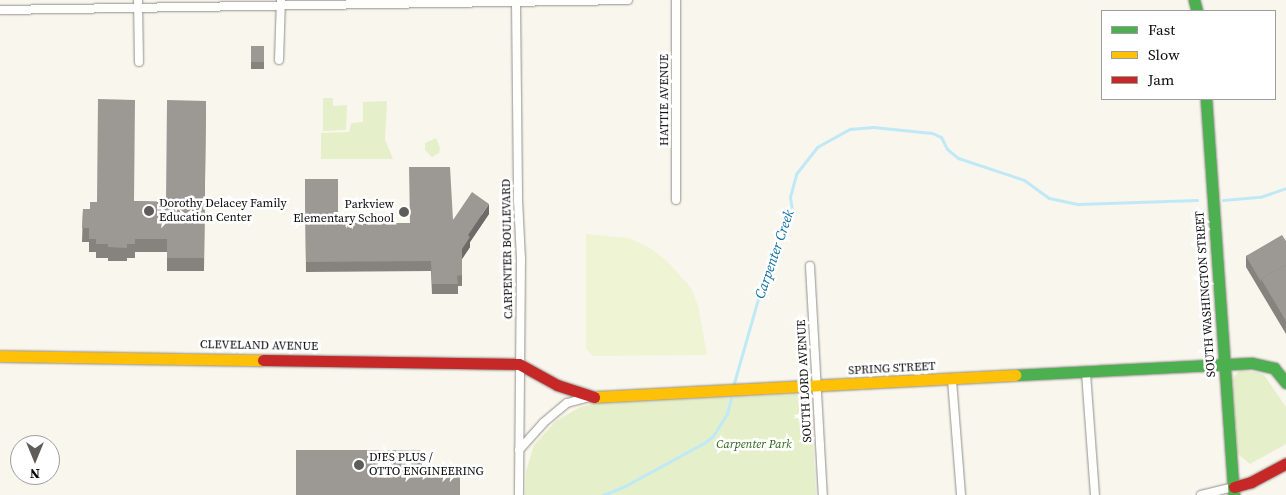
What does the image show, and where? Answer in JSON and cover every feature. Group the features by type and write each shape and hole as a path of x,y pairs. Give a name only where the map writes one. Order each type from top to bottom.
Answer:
{"street":[{"path":"0,10 138,4 628,0"},
{"name":"HATTIE AVENUE","path":"676,0 676,200"},
{"name":"CARPENTER BOULEVARD","path":"516,2 518,200 521,259 518,364 519,495"},
{"path":"279,60 281,3"},
{"path":"138,4 138,62"},
{"name":"SOUTH WASHINGTON STREET","path":"1206,100 1234,491"},
{"name":"SOUTH LORD AVENUE","path":"810,266 823,495"},
{"name":"CLEVELAND AVENUE","path":"0,356 518,364"},
{"name":"SPRING STREET","path":"518,364 557,385 592,397 1258,363 1274,368 1286,383"},
{"path":"1086,373 1095,495"},
{"path":"952,380 961,495"},
{"path":"518,450 567,403 592,397"},
{"path":"1201,495 1234,491 1286,463"}],"green space":[{"path":"323,98 333,98 333,106 347,105 346,130 323,131"},
{"path":"387,101 385,139 393,159 321,159 321,133 349,132 351,123 363,122 363,102"},
{"path":"436,138 440,148 439,153 432,157 425,150 425,143"},
{"path":"586,234 629,238 650,248 667,261 691,288 698,305 707,355 593,356 586,349"},
{"path":"1239,371 1257,372 1264,375 1286,407 1286,444 1250,464 1238,454 1232,380"},
{"name":"Carpenter Park","path":"798,394 806,397 811,407 816,495 525,495 526,471 534,445 556,421 580,407 593,404"}],"building":[{"path":"251,46 264,46 264,62 251,62"},
{"path":"98,99 135,100 134,201 166,202 167,100 206,101 204,258 167,258 167,239 135,239 135,244 127,244 127,248 108,247 108,244 96,244 96,239 89,239 89,228 82,228 83,209 90,209 90,202 97,202"},
{"path":"409,167 450,167 453,220 472,192 489,204 468,235 470,237 462,249 462,275 457,276 458,284 432,284 431,261 306,262 305,179 338,179 338,223 410,223"},
{"path":"1282,235 1286,241 1286,266 1261,279 1261,282 1246,256"},
{"path":"1286,266 1286,321 1261,279"},
{"name":"DIES PLUS / OTTO ENGINEERING","path":"296,450 422,450 422,472 460,472 460,495 296,495"}],"waterway":[{"name":"Carpenter Creek","path":"734,383 770,257 792,210 790,197 796,174 817,147 850,129 873,127 932,133 941,137 947,149 958,158 1024,180 1049,198 1078,204 1197,200"},
{"name":"Carpenter Creek","path":"1223,200 1260,197 1286,188"},
{"name":"Carpenter Creek","path":"603,495 625,486 704,443 713,436 727,414 731,398"}],"traffic: fast":[{"path":"1194,0 1197,10"},
{"path":"1206,100 1234,495"},
{"path":"1015,375 1252,363 1274,368 1286,383"}],"traffic: slow":[{"path":"0,356 263,360"},
{"path":"594,397 1015,375"}],"traffic: jam":[{"path":"263,360 519,364 557,385 594,397"},
{"path":"1234,487 1251,482 1286,463"}],"place":[{"name":"Dorothy Delacey Family Education Center","path":"149,211"},
{"name":"Parkview Elementary School","path":"404,212"},
{"name":"DIES PLUS / OTTO ENGINEERING","path":"359,465"}]}
